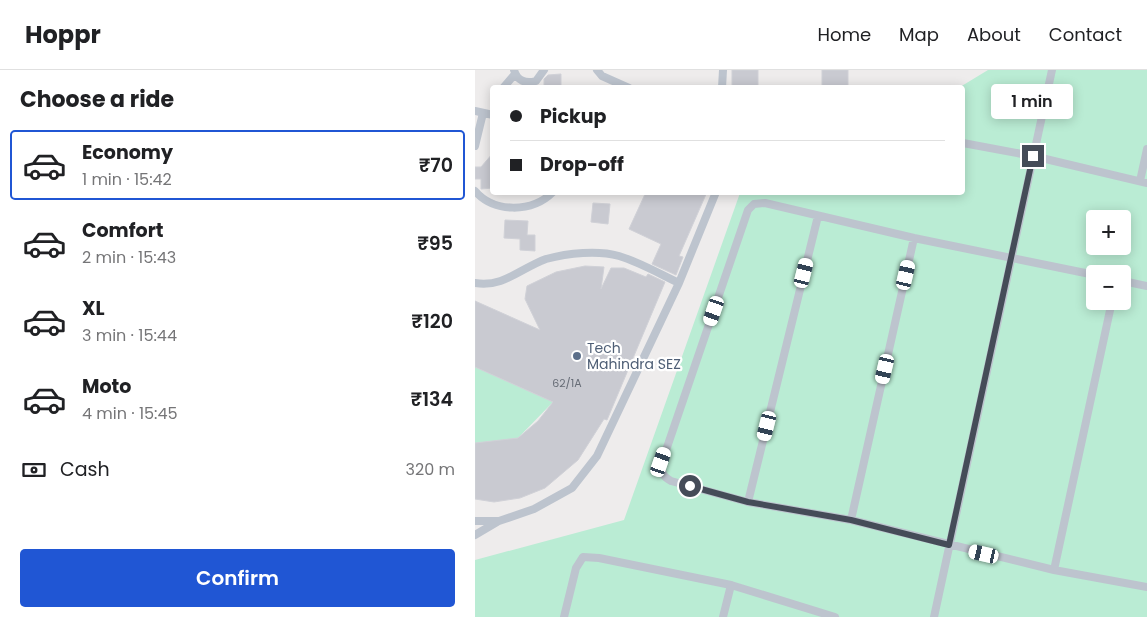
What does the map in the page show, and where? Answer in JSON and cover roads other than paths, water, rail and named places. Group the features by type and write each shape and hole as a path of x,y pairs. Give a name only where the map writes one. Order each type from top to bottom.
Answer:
{"lane":[{"path":"505,85 514,72 522,81 532,82 540,78 544,70"},
{"path":"597,70 602,76 622,85"},
{"path":"722,85 723,70"},
{"path":"934,617 1052,70"},
{"path":"475,146 479,112"},
{"path":"965,143 1033,156 1144,182 1147,149"},
{"path":"475,191 481,198 491,204 507,208 529,207 545,200 550,195"},
{"path":"475,535 499,521 534,509 572,488 597,456 679,283 715,195"},
{"path":"1086,273 914,238 765,203 754,204 748,210 661,462 661,471 663,477 671,481 748,502 851,520 1054,570 1147,587"},
{"path":"748,502 818,216"},
{"path":"851,520 914,238"},
{"path":"475,283 485,285 499,283 546,260 569,255 593,253 619,256 679,283"},
{"path":"1131,283 1147,286"},
{"path":"1054,570 1110,310"},
{"path":"475,521 499,521"},
{"path":"564,617 576,568 583,557 599,558 731,585 830,616"},
{"path":"723,617 731,585"}],"place":[{"name":"Tech Mahindra SEZ","path":"577,356"}]}
